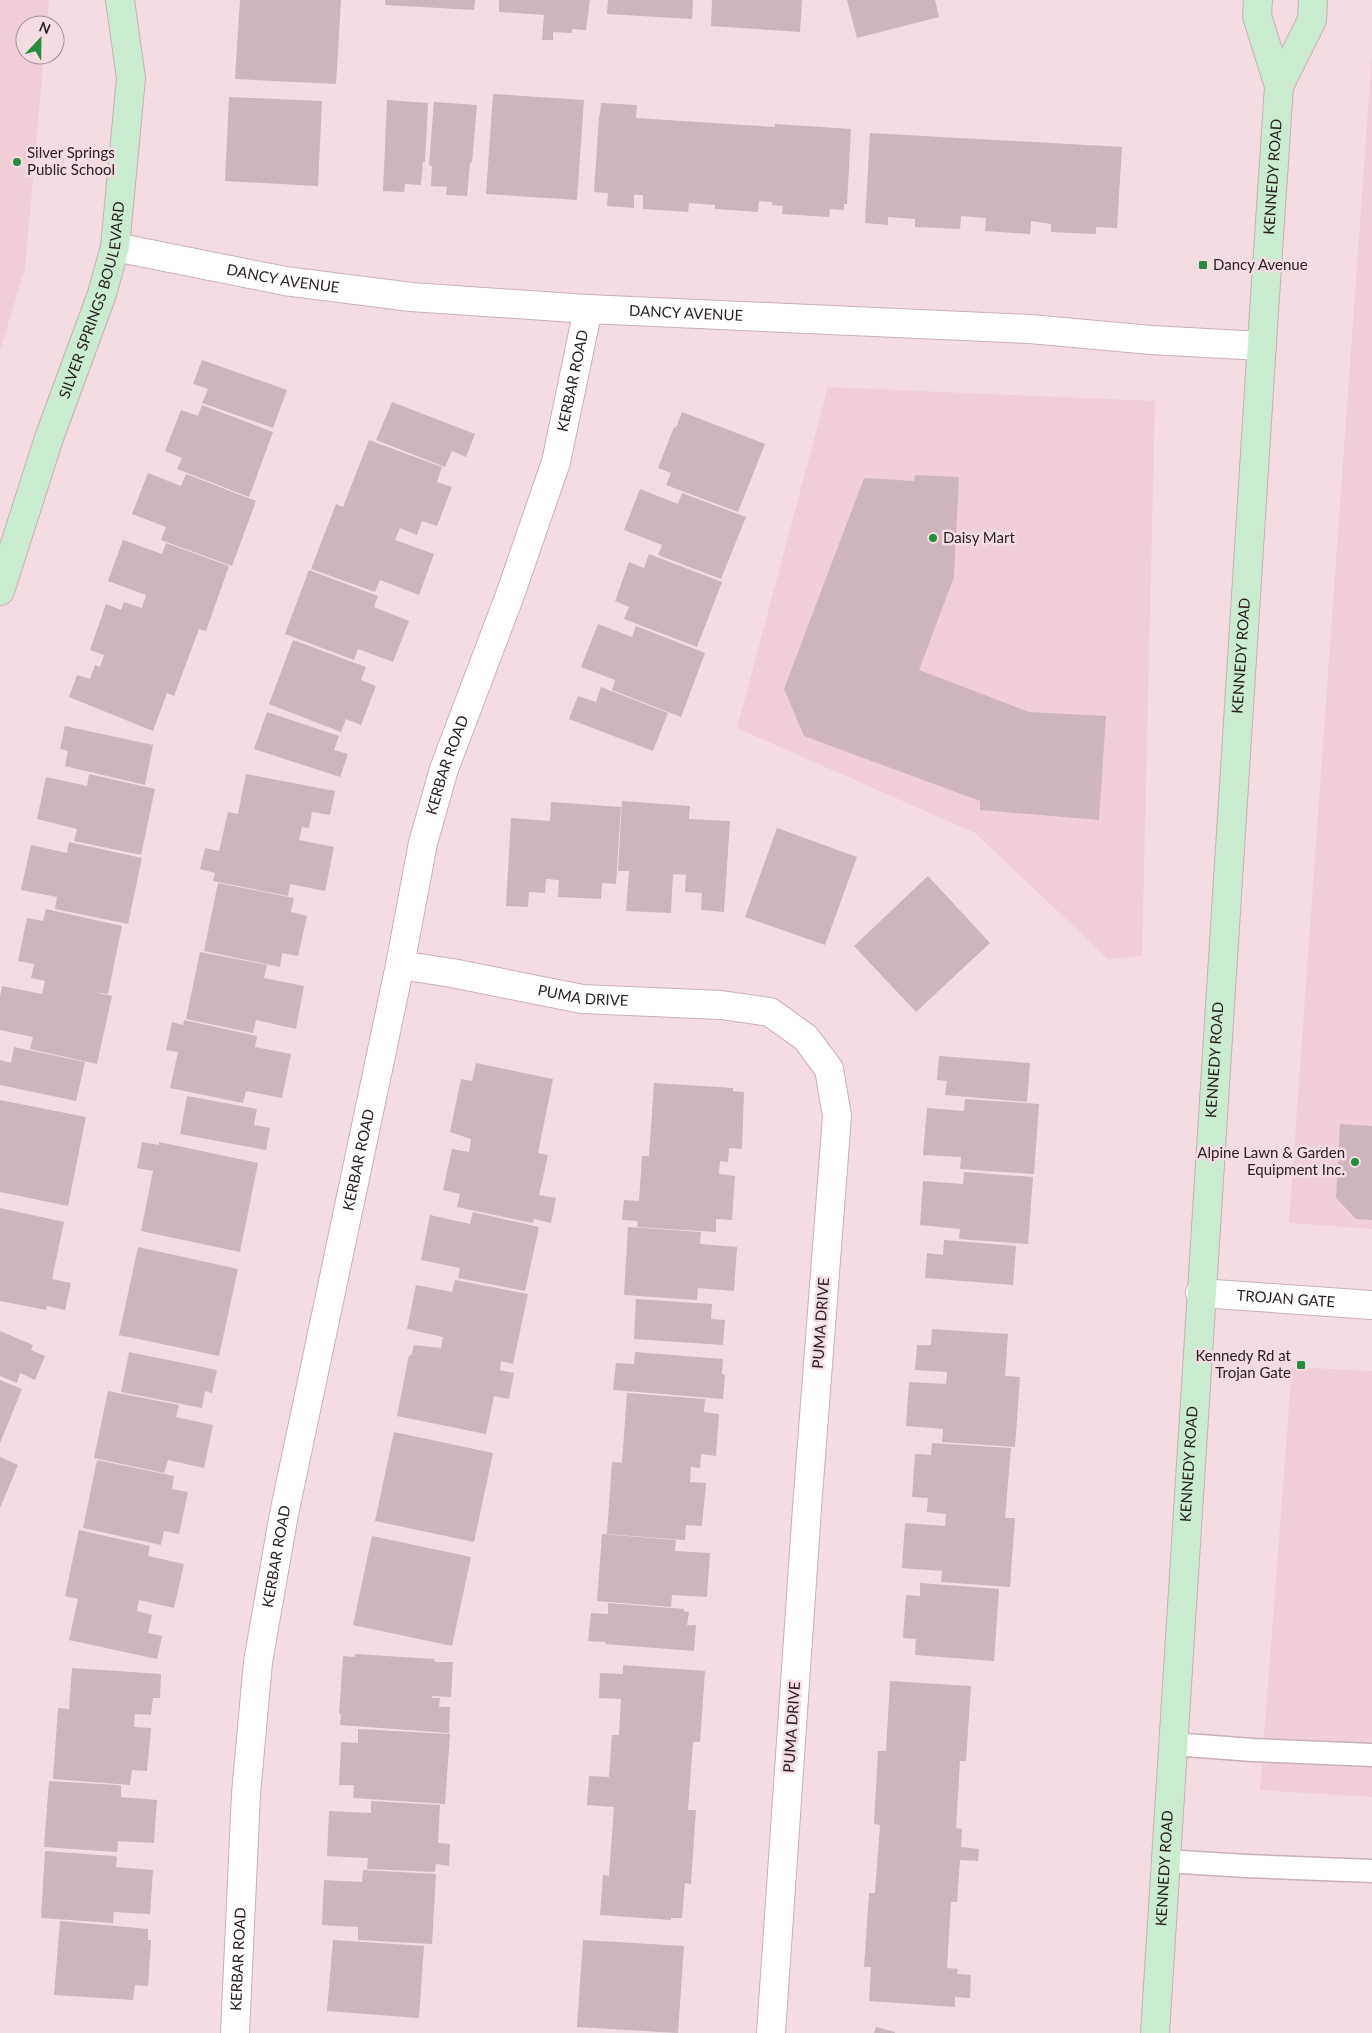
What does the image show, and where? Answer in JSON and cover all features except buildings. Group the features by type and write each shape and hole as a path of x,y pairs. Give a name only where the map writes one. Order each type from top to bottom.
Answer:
{"main road":[{"name":"SILVER SPRINGS BOULEVARD","path":"0,591 46,446 102,294 115,246 131,78 120,0"},
{"name":"KENNEDY ROAD","path":"1155,2033 1200,1293 1279,86 1257,16 1258,0"},
{"name":"KENNEDY ROAD","path":"1279,86 1312,20 1313,0"}],"street":[{"name":"DANCY AVENUE","path":"115,246 285,280 411,297 588,309 1030,329 1151,340 1262,346"},
{"name":"KERBAR ROAD","path":"235,2033 246,1794 258,1662 284,1514 400,965 423,843 444,769 510,595 556,462 588,309"},
{"name":"PUMA DRIVE","path":"400,965 452,973 582,999 721,1005 770,1012 806,1038 829,1068 837,1116 771,2033"},
{"name":"TROJAN GATE","path":"1200,1293 1372,1305"}],"lane":[{"path":"1173,1744 1253,1750 1372,1754"},
{"path":"1165,1860 1372,1872"}],"shaded area":[{"name":"Silver Springs Public School","path":"0,0 49,0 48,15 15,15 15,65 43,65 25,268 0,351"},
{"path":"1372,54 1372,1229 1289,1223"},
{"path":"828,387 1155,401 1142,956 1108,959 975,833 737,728"},
{"path":"1292,1367 1372,1371 1372,1797 1260,1790"}],"place":[{"name":"Silver Springs Public School","path":"17,162"},
{"name":"Dancy Avenue","path":"1203,265"},
{"name":"Daisy Mart","path":"933,538"},
{"name":"Alpine Lawn & Garden Equipment Inc.","path":"1355,1162"},
{"name":"Kennedy Rd at Trojan Gate","path":"1301,1365"}]}
